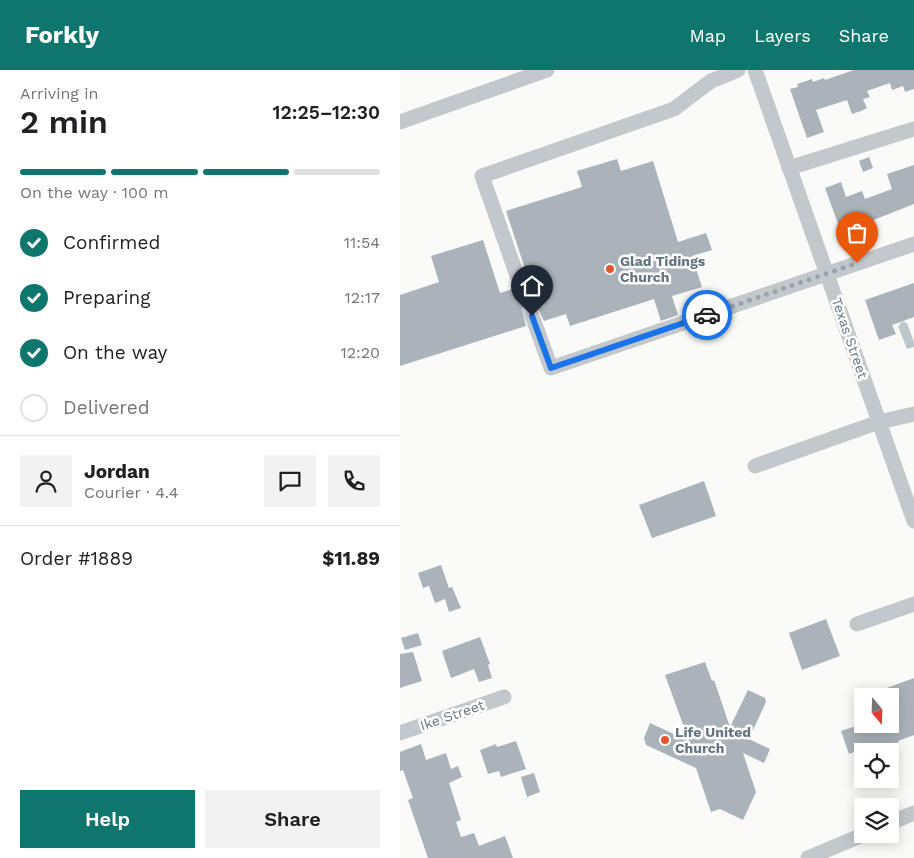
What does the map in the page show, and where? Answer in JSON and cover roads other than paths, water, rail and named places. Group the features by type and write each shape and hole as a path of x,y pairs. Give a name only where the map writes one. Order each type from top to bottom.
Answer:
{"street":[{"path":"400,122 547,70"},
{"path":"520,284 482,176 674,110 712,81 738,70"},
{"name":"Texas Street","path":"756,70 914,521"},
{"path":"790,168 914,129"},
{"path":"532,316 551,368 914,244"},
{"path":"755,466 879,422 914,414"},
{"path":"857,624 914,604"},
{"name":"Ike Street","path":"400,734 504,697"},
{"path":"899,819 914,812"},
{"path":"808,858 854,839"}],"tunnel":[{"path":"520,284 532,316"}],"place":[{"name":"Glad Tidings Church","path":"610,269"},
{"name":"Life United Church","path":"665,740"}]}
